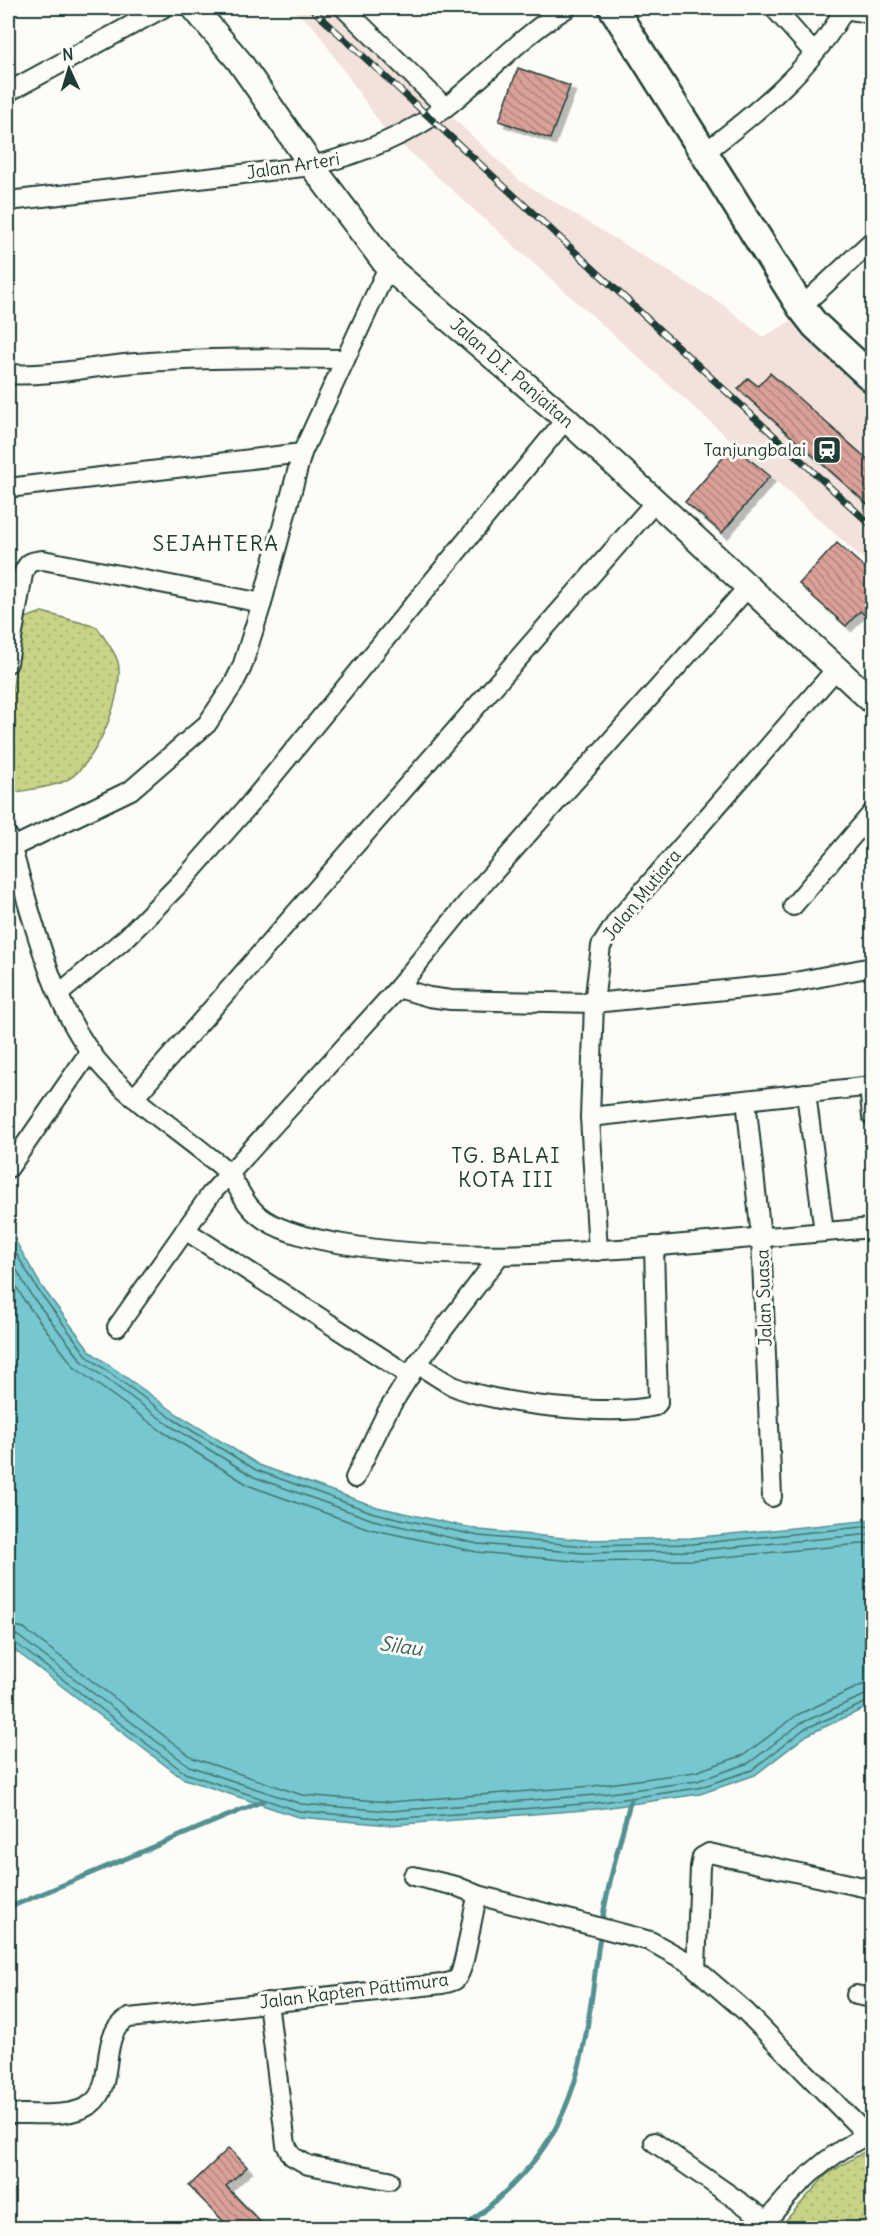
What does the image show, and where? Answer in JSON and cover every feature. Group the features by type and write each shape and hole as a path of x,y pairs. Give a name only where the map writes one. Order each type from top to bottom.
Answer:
{"highway":[{"path":"613,8 801,307 815,325 873,378"}],"main road":[{"name":"Jalan D.I. Panjaitan","path":"194,8 239,61 312,166 388,267 566,419 873,701"}],"street":[{"path":"8,92 163,8"},
{"path":"344,8 445,107"},
{"name":"Jalan Arteri","path":"14,200 312,166 357,155 405,133 445,107 546,21 567,8"},
{"path":"774,8 814,53"},
{"path":"704,153 752,116 814,53 844,8 873,14"},
{"path":"801,307 873,241"},
{"path":"388,267 302,453 242,667 207,724 130,790 9,842 34,927 60,993 90,1051 106,1071 134,1098 231,1176 242,1198 252,1211 279,1228 326,1241 370,1249 500,1255 598,1251 873,1228"},
{"path":"8,374 70,372 133,363 227,357 344,359"},
{"path":"60,993 127,937 186,878 244,811 566,419"},
{"path":"8,488 302,453"},
{"path":"134,1098 656,501"},
{"path":"8,663 23,574 31,561 43,560 261,603"},
{"path":"117,1327 210,1196 231,1176 398,988 476,892 749,586"},
{"name":"Jalan Mutiara","path":"598,1251 590,1117 594,1003 598,960 606,934 837,668"},
{"path":"794,906 873,813"},
{"path":"398,988 429,997 451,1000 594,1003 784,984 873,968"},
{"path":"9,1168 90,1051"},
{"path":"590,1117 871,1086 873,1116"},
{"path":"806,1093 824,1232"},
{"name":"Jalan Suasa","path":"746,1100 762,1237 772,1497"},
{"path":"185,1230 414,1370 474,1393 575,1410 655,1406 658,1403 654,1246"},
{"path":"355,1478 387,1412 414,1370 500,1255"},
{"path":"696,1969 700,1867 702,1857 709,1853 873,1889"},
{"path":"412,1876 456,1886 478,1895 650,1941 696,1969 870,2134 852,2142 815,2171 782,2200 765,2225 654,2142"},
{"name":"Jalan Kapten Pattimura","path":"8,2114 66,2112 90,2105 99,2095 113,2037 121,2022 139,2017 442,1984 456,1980 463,1971 470,1920 478,1895"},
{"path":"268,2002 286,2145 292,2156 308,2165 390,2180"}],"shaded area":[{"path":"291,8 336,8 520,181 722,304 763,337 793,320 872,397 872,567 384,129 314,27"}],"green space":[{"path":"42,612 97,627 118,662 117,692 113,709 98,745 78,772 54,785 13,793 8,786 8,720 23,619"},
{"path":"872,2147 872,2228 779,2228 827,2174"}],"water":[{"name":"Silau","path":"8,1228 42,1287 91,1352 177,1414 259,1465 377,1507 480,1530 584,1540 691,1538 872,1520 872,1705 807,1735 755,1775 700,1794 597,1809 390,1825 298,1817 182,1778 8,1645"}],"building":[{"path":"518,68 570,86 550,139 499,121"},
{"path":"770,373 873,464 873,509 738,389 748,378 758,386"},
{"path":"733,446 770,476 722,533 685,502"},
{"path":"837,543 873,575 873,623 860,611 846,626 799,584"},
{"path":"229,2148 247,2167 226,2186 267,2229 231,2229 189,2186"}],"waterway":[{"path":"464,2228 507,2190 536,2159 559,2121 571,2092 586,2033 607,1896 631,1799"},
{"path":"8,1908 263,1801"}],"railway":[{"path":"311,8 872,526"}],"place":[{"name":"Tanjungbalai","path":"827,450"}],"district":[{"name":"SEJAHTERA","path":"216,544"},
{"name":"TG. BALAI KOTA III","path":"506,1168"}]}
